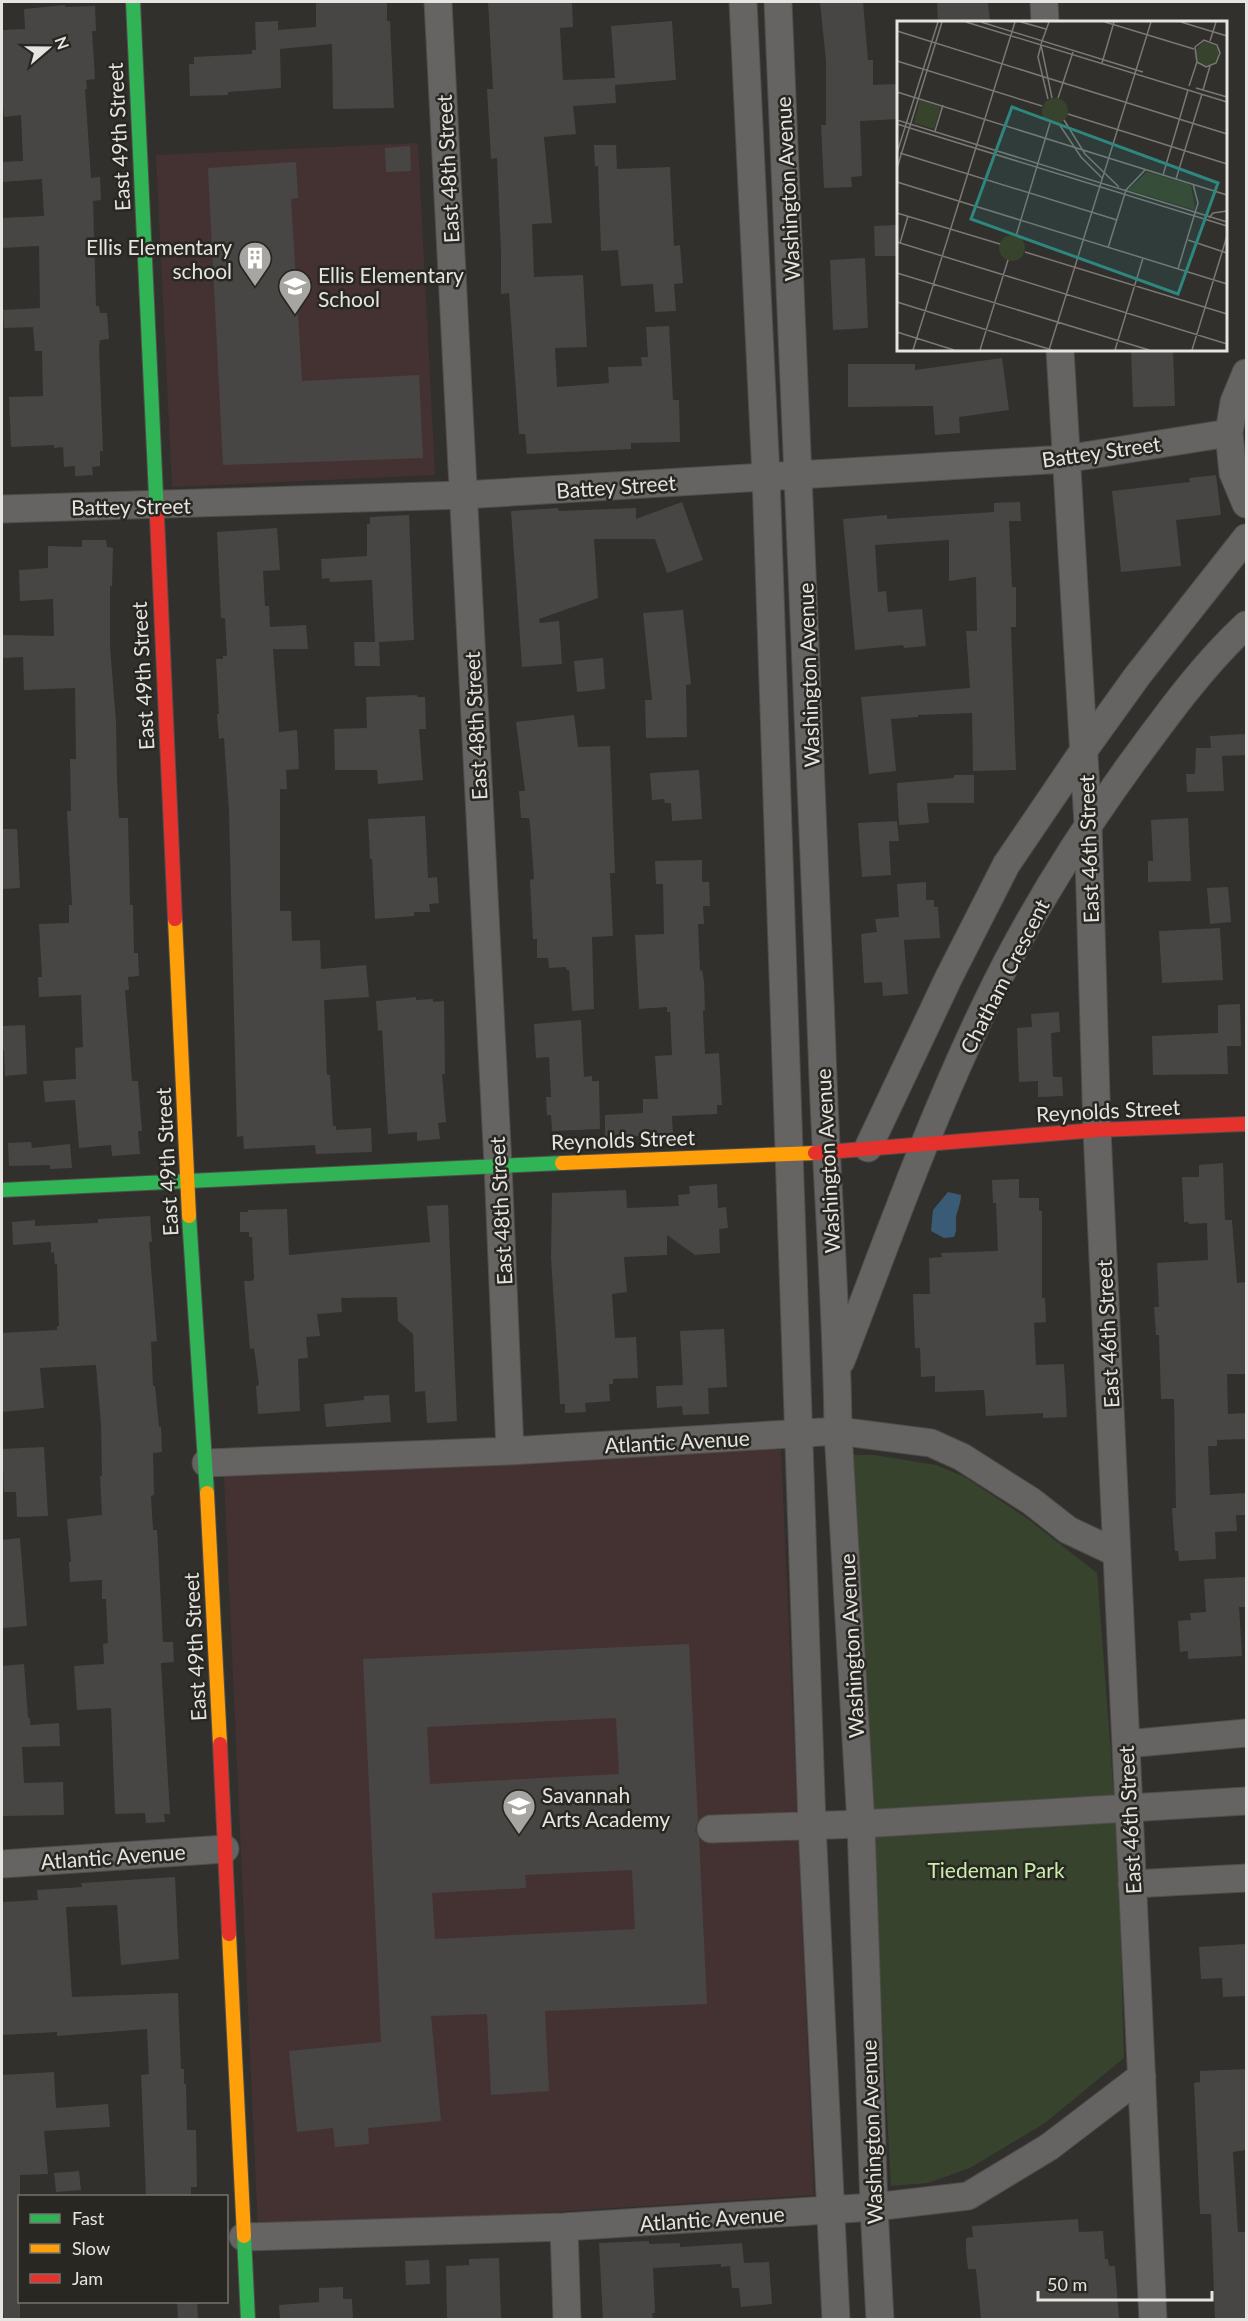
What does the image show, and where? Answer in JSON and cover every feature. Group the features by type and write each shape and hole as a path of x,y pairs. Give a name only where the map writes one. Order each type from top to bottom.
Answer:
{"street":[{"name":"East 49th Street","path":"133,2 187,1181 206,1463 243,2237 249,2319"},
{"name":"East 48th Street","path":"438,2 498,1165 510,1451"},
{"name":"Washington Avenue","path":"743,2 766,476 812,1825 836,2319"},
{"name":"Washington Avenue","path":"778,2 801,474 825,1152 838,1370 838,1431 861,1824 880,2319"},
{"path":"1044,2 1045,21"},
{"name":"East 46th Street","path":"1060,351 1088,824 1097,1130 1153,2319"},
{"path":"1246,372 1234,402 1229,433 1233,473 1246,504"},
{"name":"Battey Street","path":"2,509 463,495 1065,459 1229,433"},
{"path":"868,1149 949,977 1006,865 1084,750 1191,605 1246,538"},
{"name":"Chatham Crescent","path":"838,1370 924,1144 986,1004 1046,892 1088,824 1171,709 1220,649 1246,625"},
{"name":"Reynolds Street","path":"2,1190 498,1165 789,1155 1097,1130 1246,1124"},
{"name":"Atlantic Avenue","path":"206,1463 510,1451 838,1431 931,1443 962,1457 1030,1501 1068,1530 1117,1553"},
{"path":"1126,1744 1246,1733"},
{"path":"711,1829 861,1824 1246,1801"},
{"name":"Atlantic Avenue","path":"2,1864 225,1849"},
{"path":"1132,1884 1246,1878"},
{"name":"Atlantic Avenue","path":"243,2237 564,2227 874,2207 968,2196 1049,2147 1142,2076"},
{"path":"564,2227 567,2319"}],"shaded area":[{"name":"Ellis Elementary School","path":"418,143 435,475 172,487 156,155"},
{"name":"Savannah Arts Academy","path":"781,1449 814,2195 258,2231 224,1476"}],"green space":[{"name":"Tiedeman Park","path":"851,1455 874,1455 936,1465 965,1477 1028,1519 1097,1573 1119,1881 1124,2058 1045,2123 970,2168 928,2183 891,2186"}],"water":[{"path":"948,1192 961,1195 961,1199 956,1216 954,1237 944,1238 931,1231 933,1210"}],"building":[{"path":"316,2 387,2 394,108 333,109 332,44 280,49 281,88 228,92 228,95 190,96 189,64 194,64 194,57 252,54 252,50 256,50 255,22 278,21 278,30 316,27"},
{"path":"488,2 572,2 573,27 560,28 563,80 615,78 611,26 672,21 676,80 615,85 616,103 573,106 576,134 544,137 552,223 532,224 534,277 583,275 587,347 555,348 557,387 609,383 608,367 642,366 641,357 648,357 646,327 669,326 673,400 679,400 680,442 631,443 631,449 527,454 525,434 519,434 509,293 501,294 497,158 491,159 487,89 493,89"},
{"path":"820,2 863,2 868,60 873,60 873,85 897,84 897,119 860,121 862,176 851,177 852,187 824,188 821,125 826,125 826,61"},
{"path":"937,2 988,2 990,21 938,21"},
{"path":"65,5 65,7 95,6 96,31 92,31 95,79 86,80 87,89 85,89 91,178 100,177 101,200 93,201 96,306 99,306 100,313 107,313 109,339 100,340 99,348 103,451 100,451 100,466 92,467 93,475 75,476 75,466 64,467 63,447 54,448 54,445 11,447 9,397 43,396 42,351 35,351 33,327 4,328 3,310 40,308 39,246 2,248 2,218 44,216 42,179 2,182 2,162 23,161 21,115 4,117 2,30 25,29 24,9"},
{"path":"594,145 616,145 617,169 670,167 674,246 680,245 683,283 674,284 676,311 655,312 653,284 621,286 618,250 601,251 598,166 595,166"},
{"path":"410,146 411,171 386,172 385,148"},
{"name":"Ellis Elementary school","path":"296,162 298,198 291,199 302,381 419,375 423,458 223,465 208,168"},
{"path":"897,225 897,256 875,256 874,226"},
{"path":"865,258 868,328 833,330 830,260"},
{"path":"1131,351 1173,351 1175,406 1133,407"},
{"path":"1002,358 1009,410 959,417 960,433 935,435 933,406 848,407 848,364 915,364 915,370"},
{"path":"1216,475 1221,515 1176,520 1181,566 1121,572 1112,491 1190,482 1189,478"},
{"path":"682,502 703,560 667,573 655,539 594,539 598,598 539,619 540,623 559,621 562,664 522,667 511,511 558,508 559,511 636,508 636,519"},
{"path":"1020,502 1021,521 1009,521 1012,587 1016,587 1016,627 1011,627 1016,770 973,771 972,713 918,715 918,717 891,719 896,771 869,774 861,697 970,688 966,631 977,631 976,577 949,581 949,540 875,545 878,592 886,591 888,612 922,609 926,646 904,648 903,645 855,650 843,519 887,515 887,519 994,512 994,503"},
{"path":"409,515 414,640 379,642 380,666 355,666 354,642 375,642 372,580 330,582 329,578 322,579 321,559 367,556 367,524 370,524 370,517"},
{"path":"277,528 280,570 263,571 265,606 269,606 270,627 306,625 308,649 273,649 279,732 297,730 299,769 286,770 287,789 280,789 280,911 291,911 292,941 320,940 321,969 366,965 369,997 324,1000 327,1075 330,1075 333,1126 336,1126 336,1130 371,1128 372,1152 316,1154 315,1145 244,1149 243,1136 237,1137 229,812 224,738 219,739 217,714 219,714 216,659 223,659 223,656 227,656 225,618 221,618 217,532"},
{"path":"82,540 106,540 107,547 113,548 112,586 110,586 110,647 116,721 119,818 128,818 130,905 133,905 134,953 138,953 139,976 128,977 129,990 125,990 132,1081 138,1081 142,1131 138,1131 140,1154 112,1156 111,1145 79,1148 75,1100 45,1102 43,1081 76,1079 75,1048 83,1047 81,995 39,997 38,977 42,977 39,924 69,923 69,905 72,905 67,811 71,811 70,759 76,759 75,688 24,690 23,657 2,658 2,635 54,636 53,599 20,601 19,570 48,568 48,546 82,547"},
{"path":"683,610 691,684 686,685 687,737 646,738 645,700 652,700 643,613"},
{"path":"603,658 605,689 577,692 574,661"},
{"path":"417,695 417,697 425,697 426,729 419,729 423,780 378,784 377,770 335,770 334,729 367,728 366,697"},
{"path":"574,715 578,747 610,746 615,873 610,873 613,936 592,937 594,1009 572,1011 569,970 566,967 549,968 548,958 537,958 537,939 533,939 530,880 534,879 530,824 529,818 521,818 519,791 525,791 516,722"},
{"path":"1246,734 1246,755 1222,756 1224,791 1187,792 1186,774 1195,774 1196,748 1211,748 1210,736"},
{"path":"699,770 702,819 672,821 671,803 665,803 664,799 652,800 650,773"},
{"path":"954,775 974,775 974,803 927,803 929,823 899,825 897,783 954,778"},
{"path":"425,816 428,878 437,877 439,903 429,904 430,912 414,912 414,916 375,919 368,819"},
{"path":"1188,818 1191,881 1148,882 1148,861 1153,861 1151,820"},
{"path":"897,821 899,841 889,841 891,875 862,877 858,823"},
{"path":"2,829 17,829 20,888 2,889"},
{"path":"702,860 702,882 709,882 710,906 703,906 704,924 698,924 700,971 702,970 704,981 705,1054 719,1053 722,1105 717,1105 717,1114 672,1116 673,1135 605,1137 605,1115 643,1113 643,1099 658,1099 655,1056 672,1055 670,1012 667,1012 667,1007 639,1009 635,935 664,934 663,884 656,884 655,861"},
{"path":"926,882 926,900 934,900 934,907 938,907 940,938 904,940 908,994 883,996 882,982 864,983 861,934 877,932 875,919 899,917 897,884"},
{"path":"1228,887 1231,922 1210,924 1207,888"},
{"path":"1220,928 1223,980 1162,983 1159,931"},
{"path":"416,997 416,1000 444,1001 445,1074 442,1074 446,1122 438,1123 440,1139 417,1141 417,1132 388,1134 382,1030 378,1031 376,1001"},
{"path":"1240,1004 1241,1046 1227,1046 1228,1074 1153,1075 1152,1036 1218,1033 1218,1005"},
{"path":"1059,1012 1060,1032 1051,1033 1053,1077 1062,1077 1063,1096 1038,1097 1038,1081 1019,1082 1017,1028 1032,1027 1031,1014"},
{"path":"581,1020 584,1077 592,1076 592,1081 599,1081 600,1129 552,1131 551,1115 547,1115 546,1097 551,1097 549,1057 536,1058 534,1024"},
{"path":"25,1025 27,1074 5,1076 2,1026"},
{"path":"31,1142 32,1148 70,1144 72,1168 50,1169 50,1165 9,1166 8,1143"},
{"path":"1223,1163 1225,1220 1232,1220 1237,1283 1246,1282 1246,1374 1227,1374 1228,1414 1246,1413 1246,1439 1217,1440 1217,1446 1208,1446 1210,1495 1246,1493 1246,1515 1236,1515 1237,1531 1215,1532 1216,1559 1179,1561 1178,1551 1175,1551 1172,1508 1176,1508 1174,1399 1161,1399 1159,1335 1156,1335 1154,1307 1159,1307 1157,1263 1208,1260 1207,1223 1184,1222 1182,1177 1199,1177 1199,1165"},
{"path":"1019,1179 1019,1198 1039,1198 1039,1211 1042,1211 1042,1298 1045,1298 1046,1322 1034,1323 1036,1365 1064,1364 1067,1417 1043,1418 1043,1413 986,1416 984,1390 935,1392 935,1376 921,1377 920,1348 915,1348 913,1294 930,1294 929,1258 942,1257 941,1253 998,1251 996,1203 993,1203 992,1180"},
{"path":"717,1184 718,1208 726,1207 728,1228 719,1229 720,1253 695,1255 667,1235 667,1255 624,1257 627,1292 612,1294 615,1338 636,1337 638,1378 613,1379 613,1384 609,1384 610,1401 585,1403 586,1412 565,1413 565,1404 560,1404 551,1257 552,1193 626,1190 627,1208 679,1206 678,1195 690,1194 689,1186"},
{"path":"448,1205 457,1421 427,1423 425,1391 415,1392 413,1334 398,1321 397,1297 341,1298 342,1312 317,1314 320,1336 306,1337 308,1358 298,1359 300,1411 258,1414 256,1386 259,1385 254,1348 250,1349 244,1281 252,1281 254,1278 252,1237 249,1237 249,1232 240,1232 240,1212 287,1209 289,1255 430,1242 427,1206"},
{"path":"150,1216 152,1242 149,1242 157,1341 151,1342 153,1386 155,1386 159,1427 161,1427 162,1452 153,1453 154,1495 151,1496 153,1530 157,1530 163,1642 173,1642 174,1662 161,1663 170,1814 164,1814 165,1822 146,1823 145,1813 115,1814 111,1708 77,1710 74,1666 104,1664 103,1644 108,1643 106,1599 102,1599 102,1580 70,1582 69,1562 71,1562 67,1519 102,1515 101,1425 96,1365 40,1368 44,1408 2,1412 2,1333 57,1330 59,1326 57,1264 55,1264 54,1252 51,1253 51,1244 50,1242 13,1245 12,1222 35,1220 35,1226 98,1223 98,1219"},
{"path":"724,1329 727,1387 708,1388 709,1414 683,1415 682,1406 657,1408 656,1386 683,1385 680,1331"},
{"path":"389,1395 391,1422 326,1427 324,1404 364,1400 364,1396"},
{"path":"44,1447 48,1516 17,1517 16,1492 4,1492 2,1449"},
{"path":"20,1538 27,1626 2,1628 2,1540"},
{"path":"1246,1577 1246,1607 1239,1607 1242,1656 1188,1659 1188,1651 1180,1652 1178,1621 1191,1620 1190,1613 1206,1612 1204,1579"},
{"name":"Savannah Arts Academy","path":"689,1644 698,1821 695,1830 699,1838 707,2004 545,2011 549,2091 491,2095 487,2014 431,2016 441,2121 368,2128 369,2144 335,2147 333,2128 297,2132 289,2051 381,2042 363,1659","holes":["616,1718 619,1774 430,1784 427,1727","632,1870 635,1929 435,1939 432,1893 526,1888 525,1875"]},
{"path":"24,1664 30,1725 59,1723 60,1746 22,1747 24,1783 63,1782 64,1815 2,1816 2,1666"},
{"path":"175,1877 179,1959 121,1965 117,1905 66,1907 72,1997 178,1993 181,2069 184,2069 184,2084 186,2084 187,2130 196,2130 197,2187 191,2187 191,2195 146,2195 141,2075 149,2074 147,2029 57,2036 57,2032 2,2035 2,1902 38,1900 37,1890 82,1887 81,1883"},
{"path":"1246,1944 1246,1996 1223,1997 1222,1978 1201,1979 1199,1947"},
{"path":"1246,2069 1246,2150 1233,2152 1238,2232 1246,2232 1246,2319 1215,2319 1211,2214 1200,2214 1194,2083 1200,2082 1200,2071"},
{"path":"54,2072 56,2108 108,2104 110,2127 44,2131 48,2174 20,2175 18,2303 20,2303 20,2319 4,2319 2,2303 2,2075"},
{"path":"79,2171 81,2190 56,2192 54,2173"},
{"path":"1078,2219 1079,2232 1103,2231 1105,2259 1108,2259 1109,2266 1115,2266 1119,2319 981,2319 976,2269 968,2269 966,2250 966,2238 973,2237 972,2226"},
{"path":"649,2241 649,2244 680,2243 680,2247 742,2243 744,2263 769,2262 772,2304 741,2307 739,2288 732,2288 730,2266 721,2267 721,2264 653,2268 655,2313 652,2313 653,2319 603,2319 599,2243"},
{"path":"499,2258 501,2319 447,2319 446,2266 469,2265 469,2259"},
{"path":"429,2260 430,2284 406,2285 405,2261"},
{"path":"343,2287 343,2299 352,2299 353,2319 280,2319 279,2305 319,2302 319,2288"},
{"path":"177,2303 197,2303 198,2319 178,2319"}],"traffic: fast":[{"path":"133,2 157,517"},
{"path":"2,1190 562,1163"},
{"path":"189,1216 207,1493"},
{"path":"244,2236 248,2320"}],"traffic: slow":[{"path":"175,919 189,1216"},
{"path":"562,1163 815,1153"},
{"path":"207,1493 220,1744"},
{"path":"229,1934 244,2236"}],"traffic: jam":[{"path":"157,517 175,919"},
{"path":"815,1153 1097,1130 1246,1124"},
{"path":"220,1744 229,1934"}],"place":[{"name":"Ellis Elementary school","path":"255,287"},
{"name":"Ellis Elementary School","path":"295,315"},
{"name":"Savannah Arts Academy","path":"519,1835"}]}
